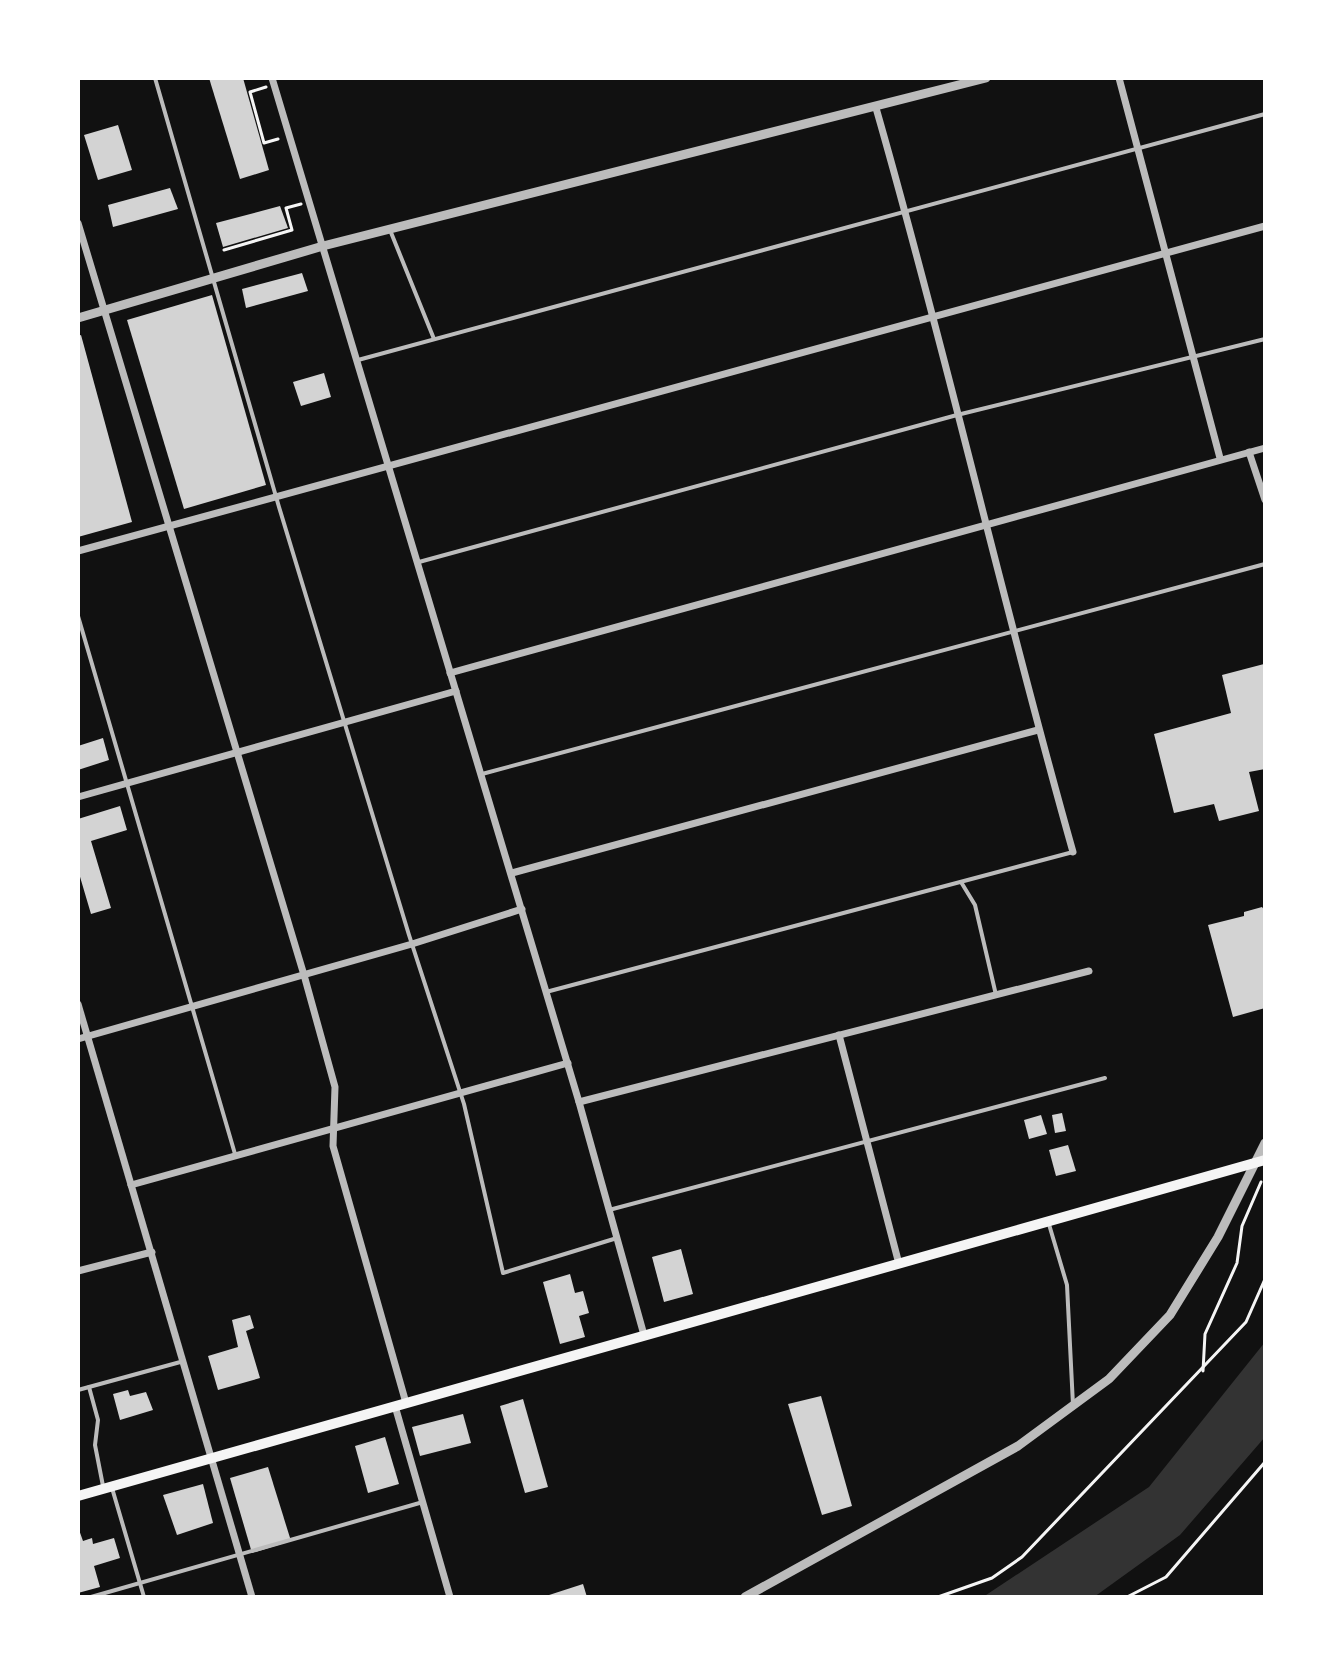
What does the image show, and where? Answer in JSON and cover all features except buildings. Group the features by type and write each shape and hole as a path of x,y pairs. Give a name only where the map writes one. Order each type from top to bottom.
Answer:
{"main road":[{"path":"78,1496 1261,1160"}],"street":[{"path":"272,78 355,361 419,562 479,775 512,873 644,1335"},
{"path":"78,318 323,246 986,78"},
{"path":"1119,78 1220,458"},
{"path":"876,108 936,317 957,415 1038,730 1073,852"},
{"path":"78,223 304,975 335,1087 333,1146 406,1403"},
{"path":"78,551 387,463 1265,226"},
{"path":"450,673 1265,448"},
{"path":"1249,452 1265,500"},
{"path":"78,797 456,691"},
{"path":"512,873 1038,730"},
{"path":"78,1039 412,944 522,909"},
{"path":"579,1102 1089,971"},
{"path":"78,1004 252,1597"},
{"path":"839,1035 899,1264"},
{"path":"131,1185 568,1063"},
{"path":"745,1597 999,1457 1073,1408 1132,1358 1170,1315 1206,1259 1261,1160 1265,1143"},
{"path":"78,1271 152,1252"},
{"path":"395,1406 450,1597"}],"lane":[{"path":"155,78 345,723 460,1093 503,1273 617,1238"},
{"path":"355,361 1265,114"},
{"path":"390,230 434,339"},
{"path":"419,562 957,415 1265,339"},
{"path":"479,775 1265,564"},
{"path":"78,616 235,1156"},
{"path":"546,992 1073,852"},
{"path":"961,882 975,905 996,995"},
{"path":"609,1210 1105,1078"},
{"path":"1047,1221 1067,1285 1073,1408"},
{"path":"78,1390 184,1361"},
{"path":"89,1387 98,1420 95,1445 144,1597"},
{"path":"91,1597 423,1502"}],"path":[{"path":"266,87 250,92 264,143 281,138"},
{"path":"224,250 292,230 286,208 301,204"},
{"path":"1203,1371 1205,1334 1237,1263 1242,1226 1261,1182"},
{"path":"938,1597 992,1578 1022,1557 1203,1371 1246,1322 1265,1279"},
{"path":"1127,1597 1166,1577 1265,1462"}],"shaded area":[{"path":"1265,1342 1265,1437 1180,1535 1094,1597 983,1597 1149,1487"}]}
